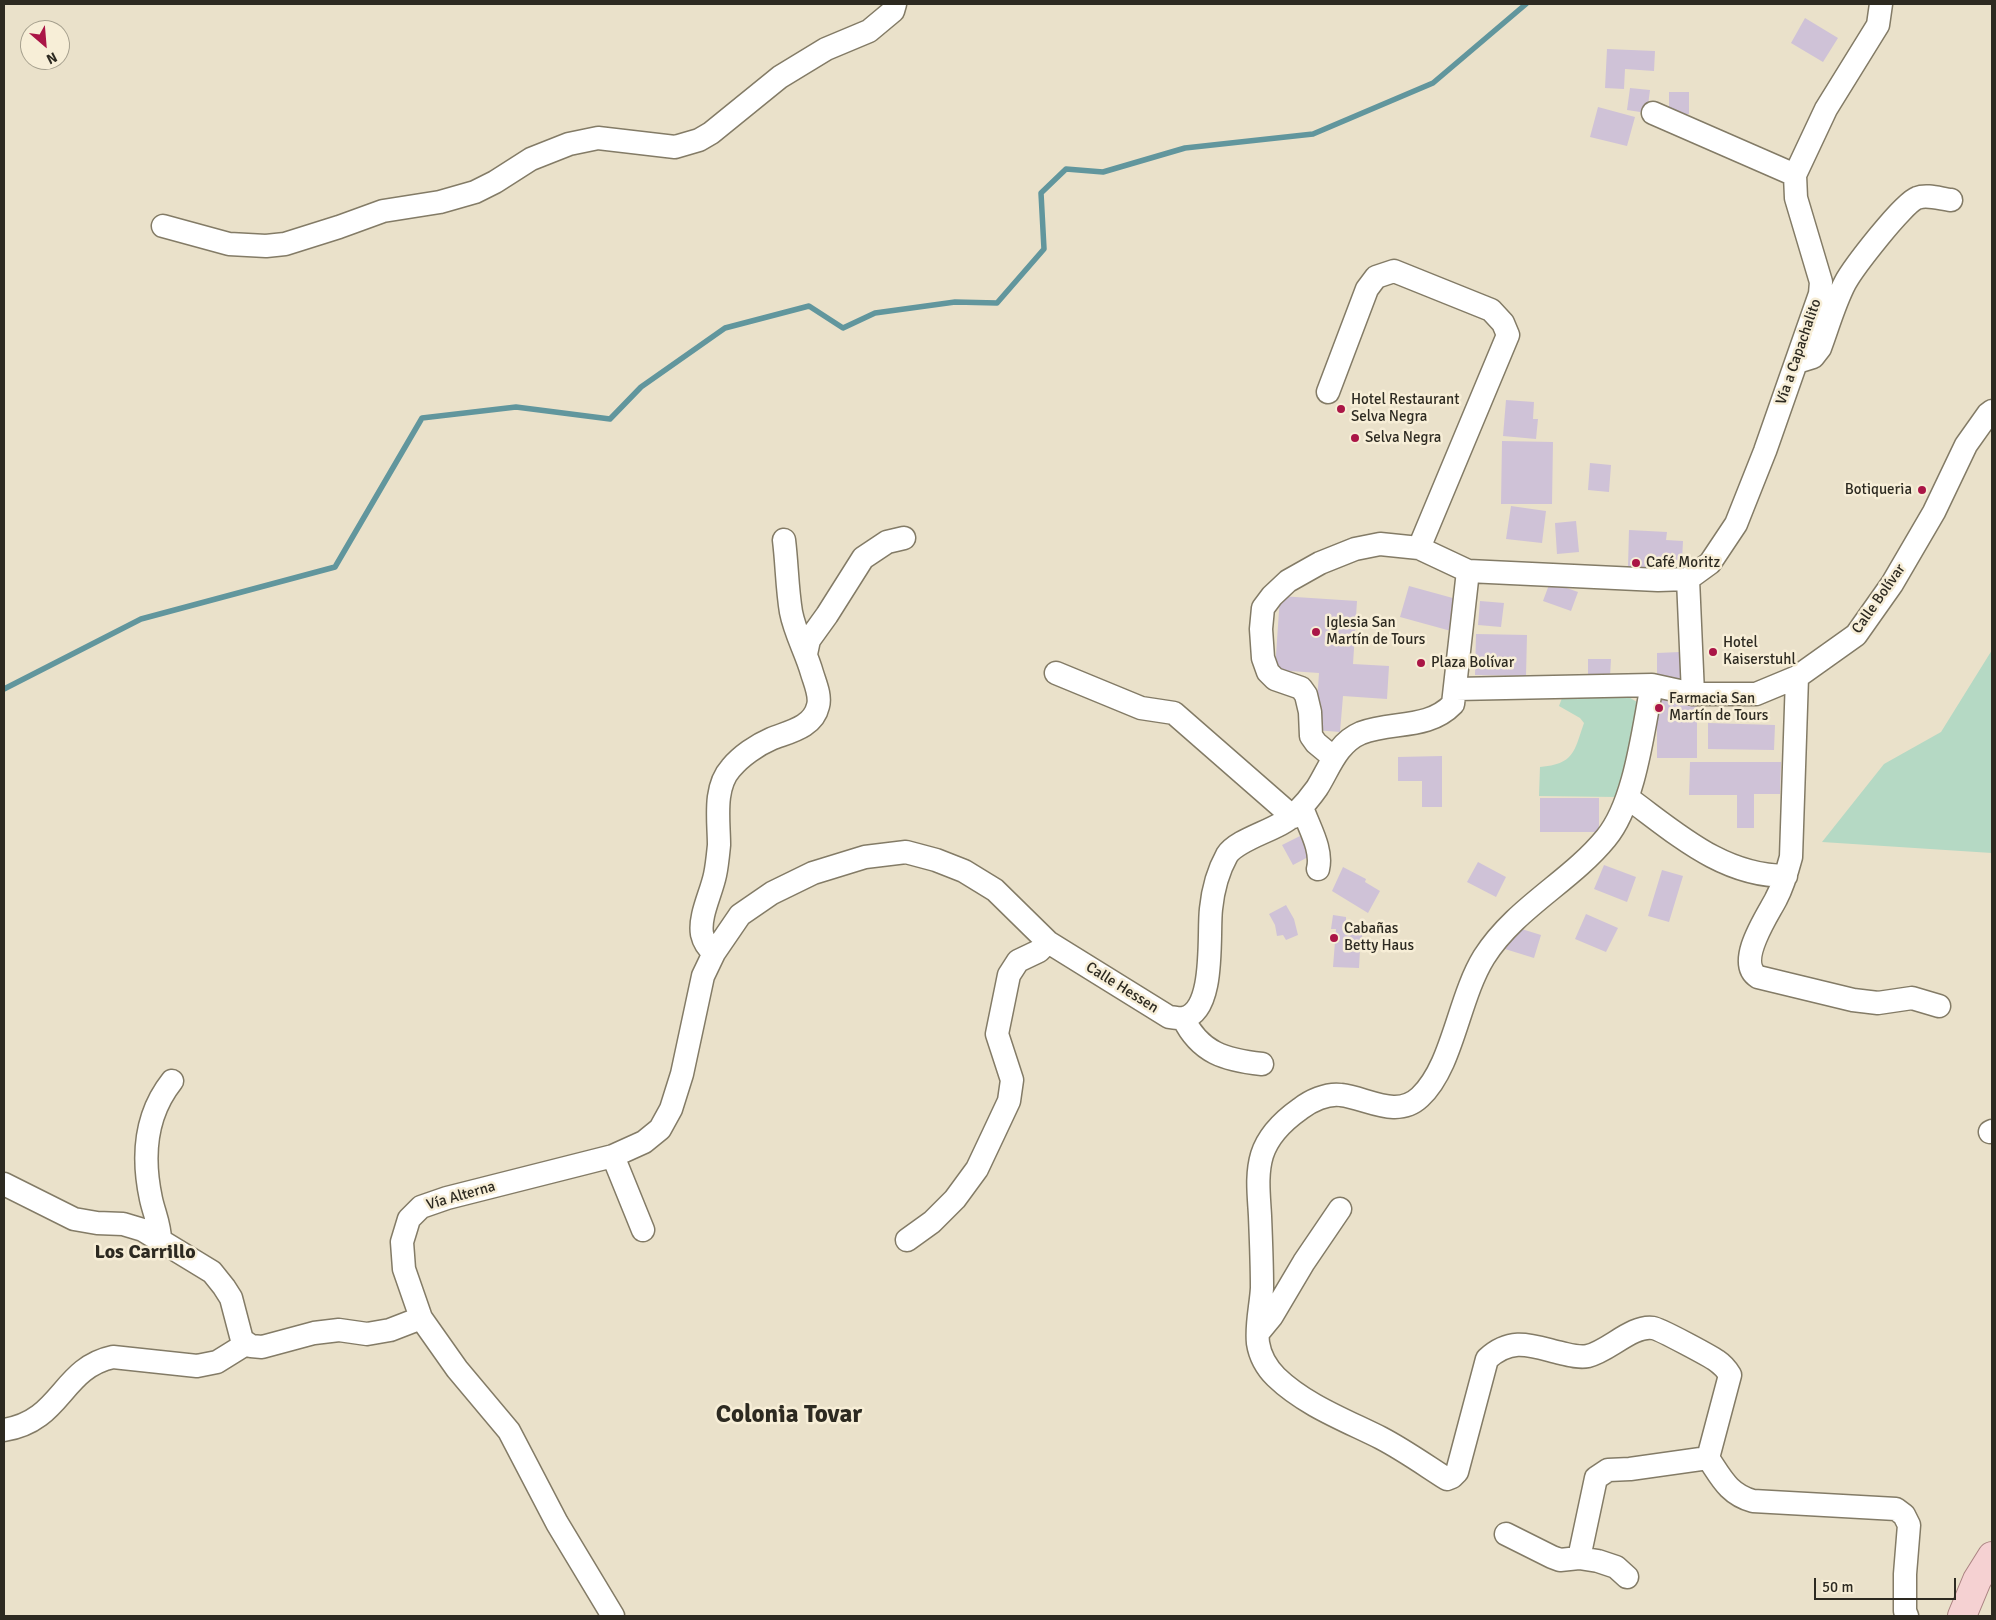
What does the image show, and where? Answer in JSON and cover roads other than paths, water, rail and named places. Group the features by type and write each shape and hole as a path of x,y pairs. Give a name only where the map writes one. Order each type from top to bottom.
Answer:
{"main road":[{"path":"1962,1616 1977,1580 1992,1556"}],"street":[{"path":"163,226 229,244 266,246 285,244 340,228 383,211 440,202 475,192 495,182 531,159 569,144 598,138 675,147 688,144 712,133 780,78 803,63 833,46 869,31 893,11 895,4"},
{"name":"Vía a Capachalito","path":"1688,579 1710,563 1736,524 1765,451 1820,294 1820,282 1796,198 1795,175 1826,110 1878,25 1881,4"},
{"path":"1653,113 1795,175"},
{"path":"1796,362 1813,357 1820,348 1845,282 1878,238 1907,204 1924,196 1951,200"},
{"path":"1328,392 1367,289 1376,277 1394,271 1491,310 1503,323 1508,335 1419,548"},
{"name":"Calle Bolívar","path":"1456,689 1652,685 1693,694 1756,694 1797,677 1856,635 1892,584 1934,512 1966,445 1992,411"},
{"path":"806,654 809,640 863,558 887,542 904,538"},
{"path":"714,953 707,947 702,934 703,917 715,876 720,789 730,768 745,755 769,740 801,727 814,716 819,701 806,654 791,612 784,540"},
{"path":"1334,758 1316,743 1311,736 1310,712 1306,695 1301,688 1275,679 1268,672 1262,649 1263,608 1272,596 1288,582 1320,563 1355,549 1380,544 1419,548 1468,571 1658,580 1688,579 1693,694"},
{"path":"1262,1064 1233,1060 1207,1049 1190,1032 1183,1018 1191,1014 1200,1004 1205,990 1211,952 1211,911 1218,870 1230,852 1297,812 1318,786 1327,767 1334,758 1346,743 1360,733 1431,720 1444,713 1453,704 1468,571"},
{"path":"1056,673 1141,708 1174,713 1297,812 1318,851 1320,861 1318,869"},
{"path":"1797,677 1791,857 1786,876 1752,947 1751,968 1755,975 1763,978 1853,1000 1878,1003 1912,998 1939,1006"},
{"path":"1652,685 1628,798 1622,812 1607,838 1511,924 1485,956 1464,998 1442,1066 1418,1099 1402,1107 1394,1108 1339,1094 1326,1096 1302,1107 1271,1136 1262,1155 1258,1180 1262,1260 1262,1298 1258,1333 1261,1352 1270,1370 1276,1377 1301,1397 1380,1438 1447,1479 1457,1472 1487,1359 1497,1350 1513,1344 1574,1356 1587,1356 1610,1347 1643,1328 1655,1328 1717,1361 1730,1375 1708,1458 1730,1490 1742,1498 1753,1501 1896,1509 1904,1515 1909,1525 1905,1574 1905,1611 1907,1616"},
{"path":"1628,798 1690,844 1728,865 1752,873 1786,876"},
{"name":"Calle Hessen","path":"714,953 740,915 772,893 813,873 864,857 906,852 964,870 995,890 1048,942 1168,1017 1183,1018"},
{"path":"907,1240 932,1222 955,1199 977,1169 1010,1101 1012,1080 997,1034 1009,974 1018,962 1040,951 1048,942"},
{"name":"Vía Alterna","path":"613,1616 557,1523 508,1431 457,1369 420,1318 404,1269 402,1242 409,1219 422,1207 447,1198 613,1156 644,1142 660,1128 671,1109 682,1074 703,976 714,953"},
{"path":"160,1240 158,1221 151,1199 146,1141 153,1112 164,1090 172,1081"},
{"path":"613,1156 643,1230"},
{"path":"4,1184 74,1220 97,1224 122,1224 143,1230 212,1272 231,1298 236,1310 240,1334 246,1344 251,1346 262,1347 314,1333 339,1330 366,1334 390,1330 420,1318"},
{"path":"1258,1333 1272,1316 1304,1262 1340,1209"},
{"path":"4,1430 25,1425 36,1419 56,1402 83,1369 102,1359 113,1357 197,1366 217,1362 246,1344"},
{"path":"1579,1558 1596,1478 1600,1473 1608,1470 1630,1469 1708,1458"},
{"path":"1506,1534 1552,1558 1560,1560 1579,1558 1598,1561 1616,1567 1628,1577"}],"waterway":[{"path":"4,689 141,619 335,567 422,418 516,407 610,419 641,387 725,328 809,306 843,328 875,313 955,302 997,303 1044,249 1041,193 1066,169 1103,172 1185,148 1313,134 1433,83 1526,4"}],"place":[{"name":"Hotel Restaurant Selva Negra","path":"1341,409"},
{"name":"Selva Negra","path":"1355,438"},
{"name":"Botiqueria","path":"1922,490"},
{"name":"Café Moritz","path":"1636,563"},
{"name":"Iglesia San Martín de Tours","path":"1316,632"},
{"name":"Hotel Kaiserstuhl","path":"1713,652"},
{"name":"Plaza Bolívar","path":"1421,663"},
{"name":"Farmacia San Martín de Tours","path":"1659,708"},
{"name":"Cabañas Betty Haus","path":"1334,938"}],"district":[{"name":"Los Carrillo","path":"145,1253"},
{"name":"Colonia Tovar","path":"789,1415"}]}
